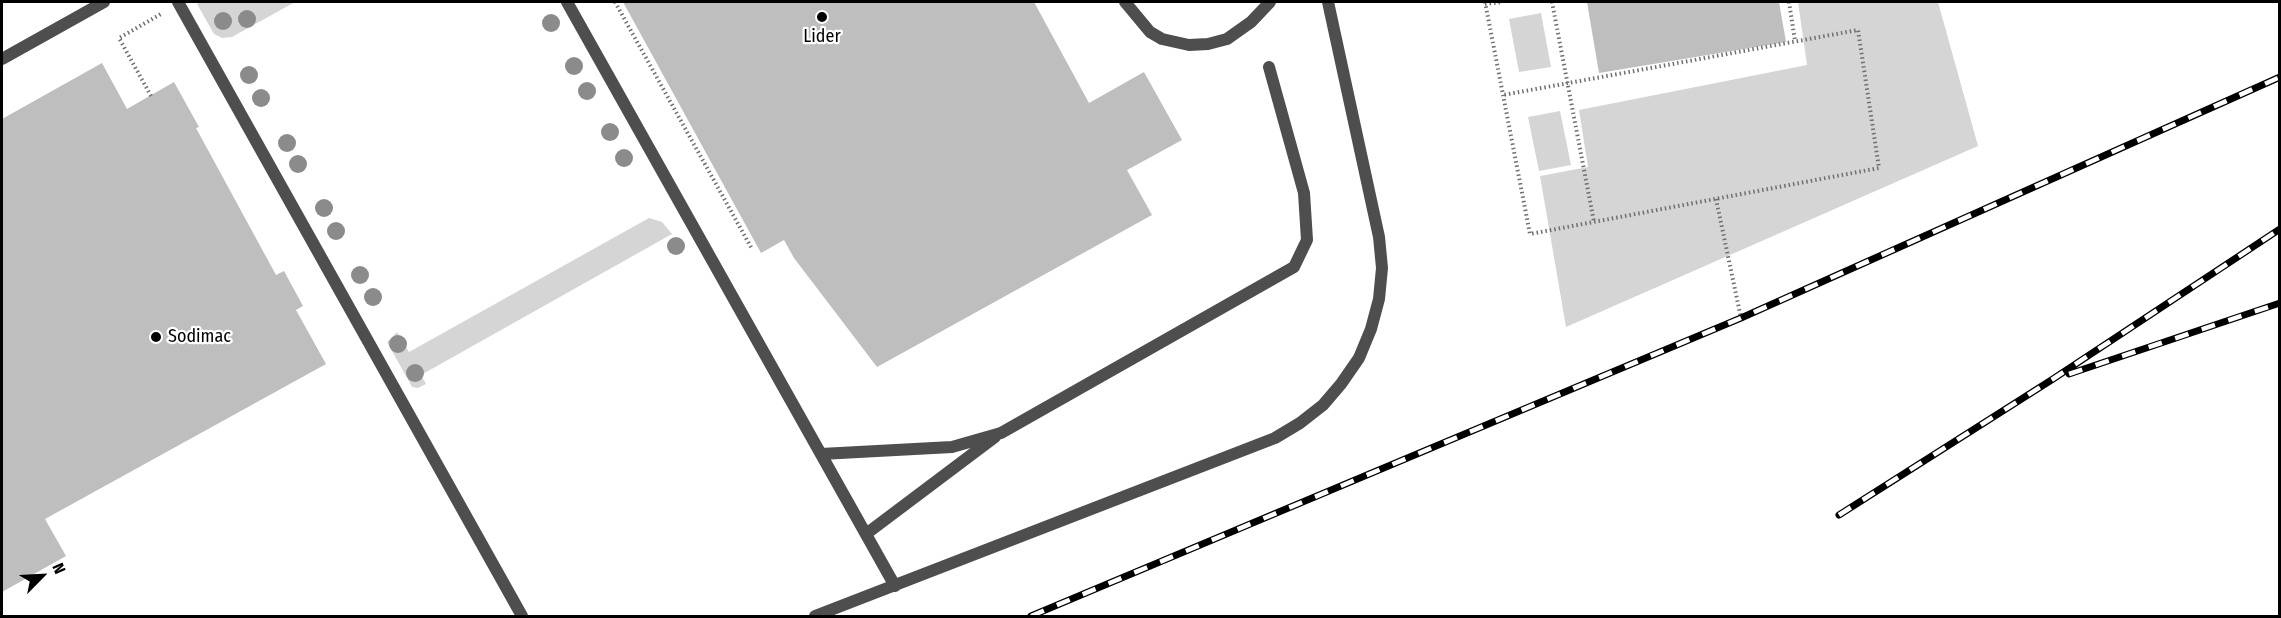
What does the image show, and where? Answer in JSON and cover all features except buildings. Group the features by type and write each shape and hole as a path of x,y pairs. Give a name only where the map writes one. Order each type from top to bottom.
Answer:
{"lane":[{"path":"2,59 104,2"},
{"path":"179,2 522,616"},
{"path":"567,2 895,586"},
{"path":"1125,2 1150,32 1169,41 1188,45 1208,44 1227,39 1251,22 1270,2"},
{"path":"815,616 1275,438 1300,423 1323,405 1341,384 1359,358 1371,329 1379,299 1382,268 1379,237 1329,2"},
{"path":"866,534 1001,433 1294,267 1307,240 1304,193 1269,67"},
{"path":"821,454 952,447 1001,433"}],"path":[{"path":"151,96 119,38 179,2"},
{"path":"615,2 752,249"},
{"path":"1502,2 1485,3 1530,234 1879,168 1858,30 1503,95"},
{"path":"1552,2 1594,222"},
{"path":"1789,2 1795,41"},
{"path":"1716,199 1741,318"}],"shaded area":[{"path":"201,2 295,2 232,37 222,38 214,34 197,4"},
{"path":"1798,2 1938,2 1978,146 1566,327 1540,176 1588,167 1579,110 1807,65"},
{"path":"1541,13 1551,67 1519,72 1509,19"},
{"path":"1560,111 1571,165 1539,171 1528,117"},
{"path":"649,218 662,222 672,234 421,375 426,384 418,388 412,387 387,342 397,332 409,352"}],"railway":[{"path":"1031,616 1741,318 2280,77"},
{"path":"1839,515 2053,379 2280,229"},
{"path":"2069,374 2280,303"}],"place":[{"name":"Lider","path":"822,17"},
{"name":"Sodimac","path":"156,337"}]}
